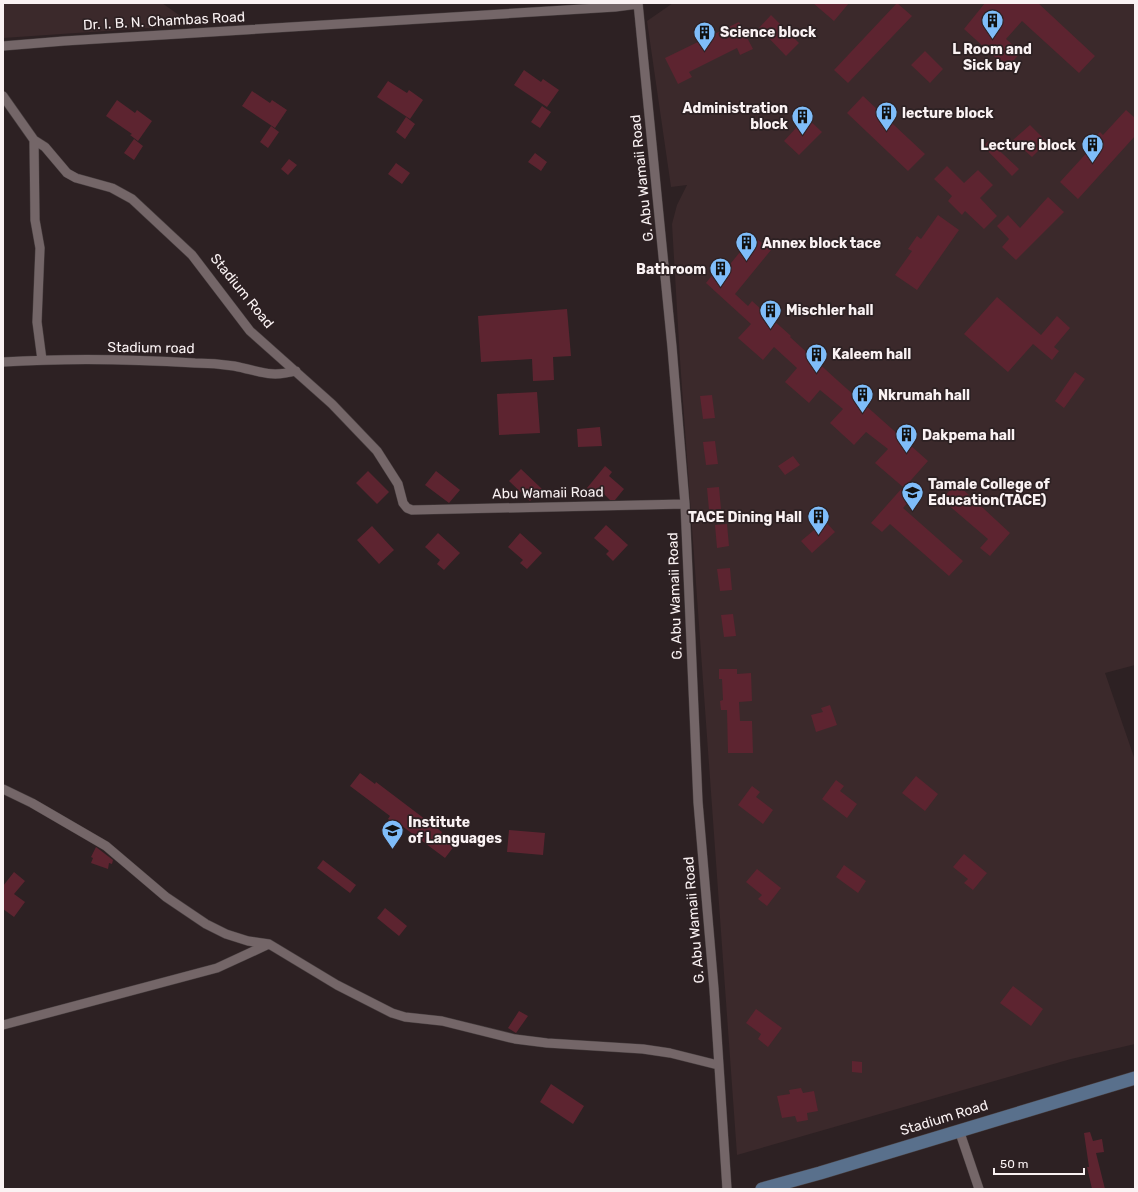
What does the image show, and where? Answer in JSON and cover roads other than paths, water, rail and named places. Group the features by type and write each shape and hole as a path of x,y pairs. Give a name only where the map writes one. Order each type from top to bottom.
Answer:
{"main road":[{"name":"Stadium Road","path":"762,1189 820,1173 1135,1078"}],"street":[{"name":"Dr. I. B. N. Chambas Road","path":"3,46 615,7 638,3"},
{"name":"G. Abu Wamaii Road","path":"638,3 685,504 697,787 714,989 727,1189"},
{"name":"Stadium Road","path":"3,96 34,140 45,147 67,173 76,178 112,188 132,199 192,255 250,330 332,404 377,451 398,484 403,503 407,508 412,510"},
{"path":"34,140 35,220 40,248 37,322 42,360"},
{"name":"Stadium road","path":"3,362 42,360 195,363 232,366 280,376 296,371"},
{"name":"Abu Wamaii Road","path":"412,510 685,504"},
{"path":"3,789 66,822 106,846 166,897 206,924 226,934 248,941 269,944 376,1006 405,1017 442,1021 515,1039 547,1043 643,1049 670,1053 718,1065"},
{"path":"3,1025 217,968 269,944"},
{"path":"959,1130 979,1189"}],"place":[{"name":"L Room and Sick bay","path":"992,40"},
{"name":"Science block","path":"704,52"},
{"name":"lecture block","path":"886,132"},
{"name":"Administration block","path":"803,136"},
{"name":"Lecture block","path":"1092,164"},
{"name":"Annex block tace","path":"746,262"},
{"name":"Bathroom","path":"721,288"},
{"name":"Mischler hall","path":"770,330"},
{"name":"Kaleem hall","path":"817,374"},
{"name":"Nkrumah hall","path":"862,414"},
{"name":"Dakpema hall","path":"907,454"},
{"name":"Tamale College of Education(TACE)","path":"913,512"},
{"name":"TACE Dining Hall","path":"818,536"},
{"name":"Institute of Languages","path":"393,850"}]}
